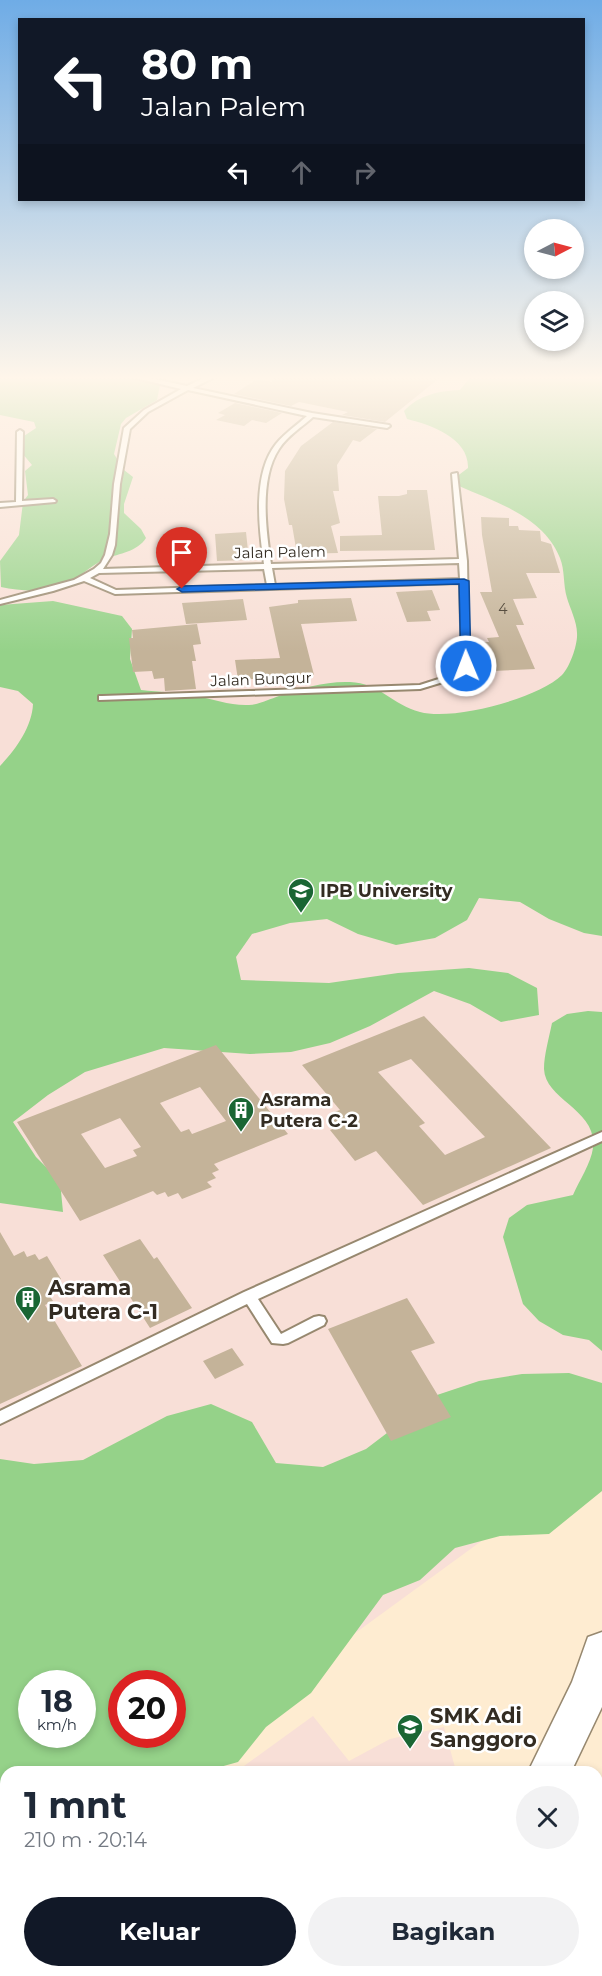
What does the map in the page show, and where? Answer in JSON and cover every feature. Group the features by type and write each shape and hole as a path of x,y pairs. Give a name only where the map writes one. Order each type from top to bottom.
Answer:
{"street":[{"path":"552,1766 590,1688 602,1651"}],"lane":[{"path":"19,504 20,467"},
{"path":"0,602 83,578 98,571 108,556 113,536 120,467"},
{"path":"268,467 262,486 267,565 271,585"},
{"name":"Jalan Bungur","path":"102,698 420,687 458,675 466,666 463,561 455,474"},
{"path":"0,505 53,501"},
{"name":"Jalan Palem","path":"98,571 463,561"},
{"name":"Jalan Palem","path":"83,578 115,592 271,585 464,581"},
{"path":"0,1418 249,1296 602,1136"},
{"path":"249,1296 277,1339 283,1339 319,1320"}],"shaded area":[{"name":"IPB University","path":"0,467 602,467 602,1453 173,1766 0,1766"},
{"name":"SMK Adi Sanggoro","path":"313,1716 349,1761 390,1739 444,1727 455,1766 244,1766"}],"green space":[{"path":"29,467 122,467 133,477 124,504 124,513 141,529 146,538 128,552 105,559 67,584 46,590 31,591 1,587 0,561 19,535 23,502 28,495 25,471"},
{"path":"602,467 602,936 584,933 549,919 520,902 479,898 467,920 435,938 396,945 358,934 327,919 290,923 252,934 236,957 241,980 329,983 398,973 469,968 508,973 537,988 539,1015 501,1022 470,1004 434,991 370,1026 330,1043 291,1052 250,1054 164,1048 85,1072 48,1095 13,1122 36,1157 60,1181 63,1212 0,1203 0,766 22,737 30,721 33,704 18,691 0,687 0,605 53,601 122,616 132,629 130,659 141,690 249,705 314,686 350,682 378,690 410,709 435,714 473,711 515,700 550,684 562,675 571,661 576,643 576,624 566,593 563,567 552,544 531,521 503,505 459,486 456,477 468,468"},
{"path":"602,1012 602,1351 589,1340 563,1335 539,1321 523,1304 503,1237 509,1218 527,1205 573,1195 590,1160 593,1148 588,1124 553,1089 544,1069 552,1023 567,1014"},
{"path":"569,1373 602,1383 602,1491 549,1534 500,1536 455,1548 420,1580 383,1595 311,1693 266,1727 238,1762 224,1766 0,1766 0,1459 34,1464 83,1460 167,1416 211,1404 252,1422 276,1463 323,1467 366,1449 437,1395 479,1381 522,1374"}],"building":[{"path":"287,467 337,467 339,491 333,491 340,523 331,526 338,553 297,554 292,525 289,525 284,499 285,471"},
{"path":"407,490 427,490 435,550 340,551 340,536 382,535 378,496 399,496 407,494"},
{"path":"481,517 509,518 509,526 518,526 519,530 540,531 541,541 551,544 560,573 526,573 537,598 513,599 524,625 516,625 535,669 493,671 482,642 489,642 487,638 499,637 480,592 492,592"},
{"path":"246,532 249,560 217,561 215,534"},
{"path":"432,590 440,610 427,611 431,621 407,622 396,592"},
{"path":"351,598 357,621 301,624 314,675 238,680 235,660 280,658 269,607 298,603 298,600"},
{"path":"243,599 247,620 186,624 182,603"},
{"path":"197,624 201,644 193,645 196,661 192,661 196,689 165,691 164,678 154,679 152,671 133,672 129,638 133,638 132,630"},
{"path":"424,1016 551,1148 423,1205 376,1151 355,1161 330,1130 338,1127 332,1120 338,1118 334,1112 340,1110 302,1065","holes":["411,1059 485,1137 445,1155 419,1126 425,1123 378,1072"]},
{"name":"Asrama Putera C-2","path":"216,1045 288,1134 214,1164 219,1170 212,1173 216,1178 207,1182 212,1187 182,1199 178,1193 168,1197 165,1192 157,1195 153,1191 80,1221 17,1122","holes":["200,1087 226,1121 192,1134 189,1129 181,1132 160,1103","120,1118 141,1147 133,1150 137,1156 105,1168 81,1134"]},
{"name":"Asrama Putera C-1","path":"0,1232 14,1256 24,1251 27,1257 35,1254 39,1260 47,1256 61,1279 51,1284 57,1291 49,1295 53,1301 45,1305 82,1366 0,1404"},
{"path":"140,1239 154,1259 157,1257 192,1308 150,1328 103,1255"},
{"path":"407,1298 435,1343 411,1351 451,1417 391,1441 328,1329"},
{"path":"232,1348 244,1365 215,1379 203,1361"}],"place":[{"name":"IPB University","path":"301,914"},
{"name":"Asrama Putera C-2","path":"241,1133"},
{"name":"Asrama Putera C-1","path":"28,1322"},
{"name":"SMK Adi Sanggoro","path":"410,1750"}],"route":[{"path":"182,589 464,581 466,666"}]}
